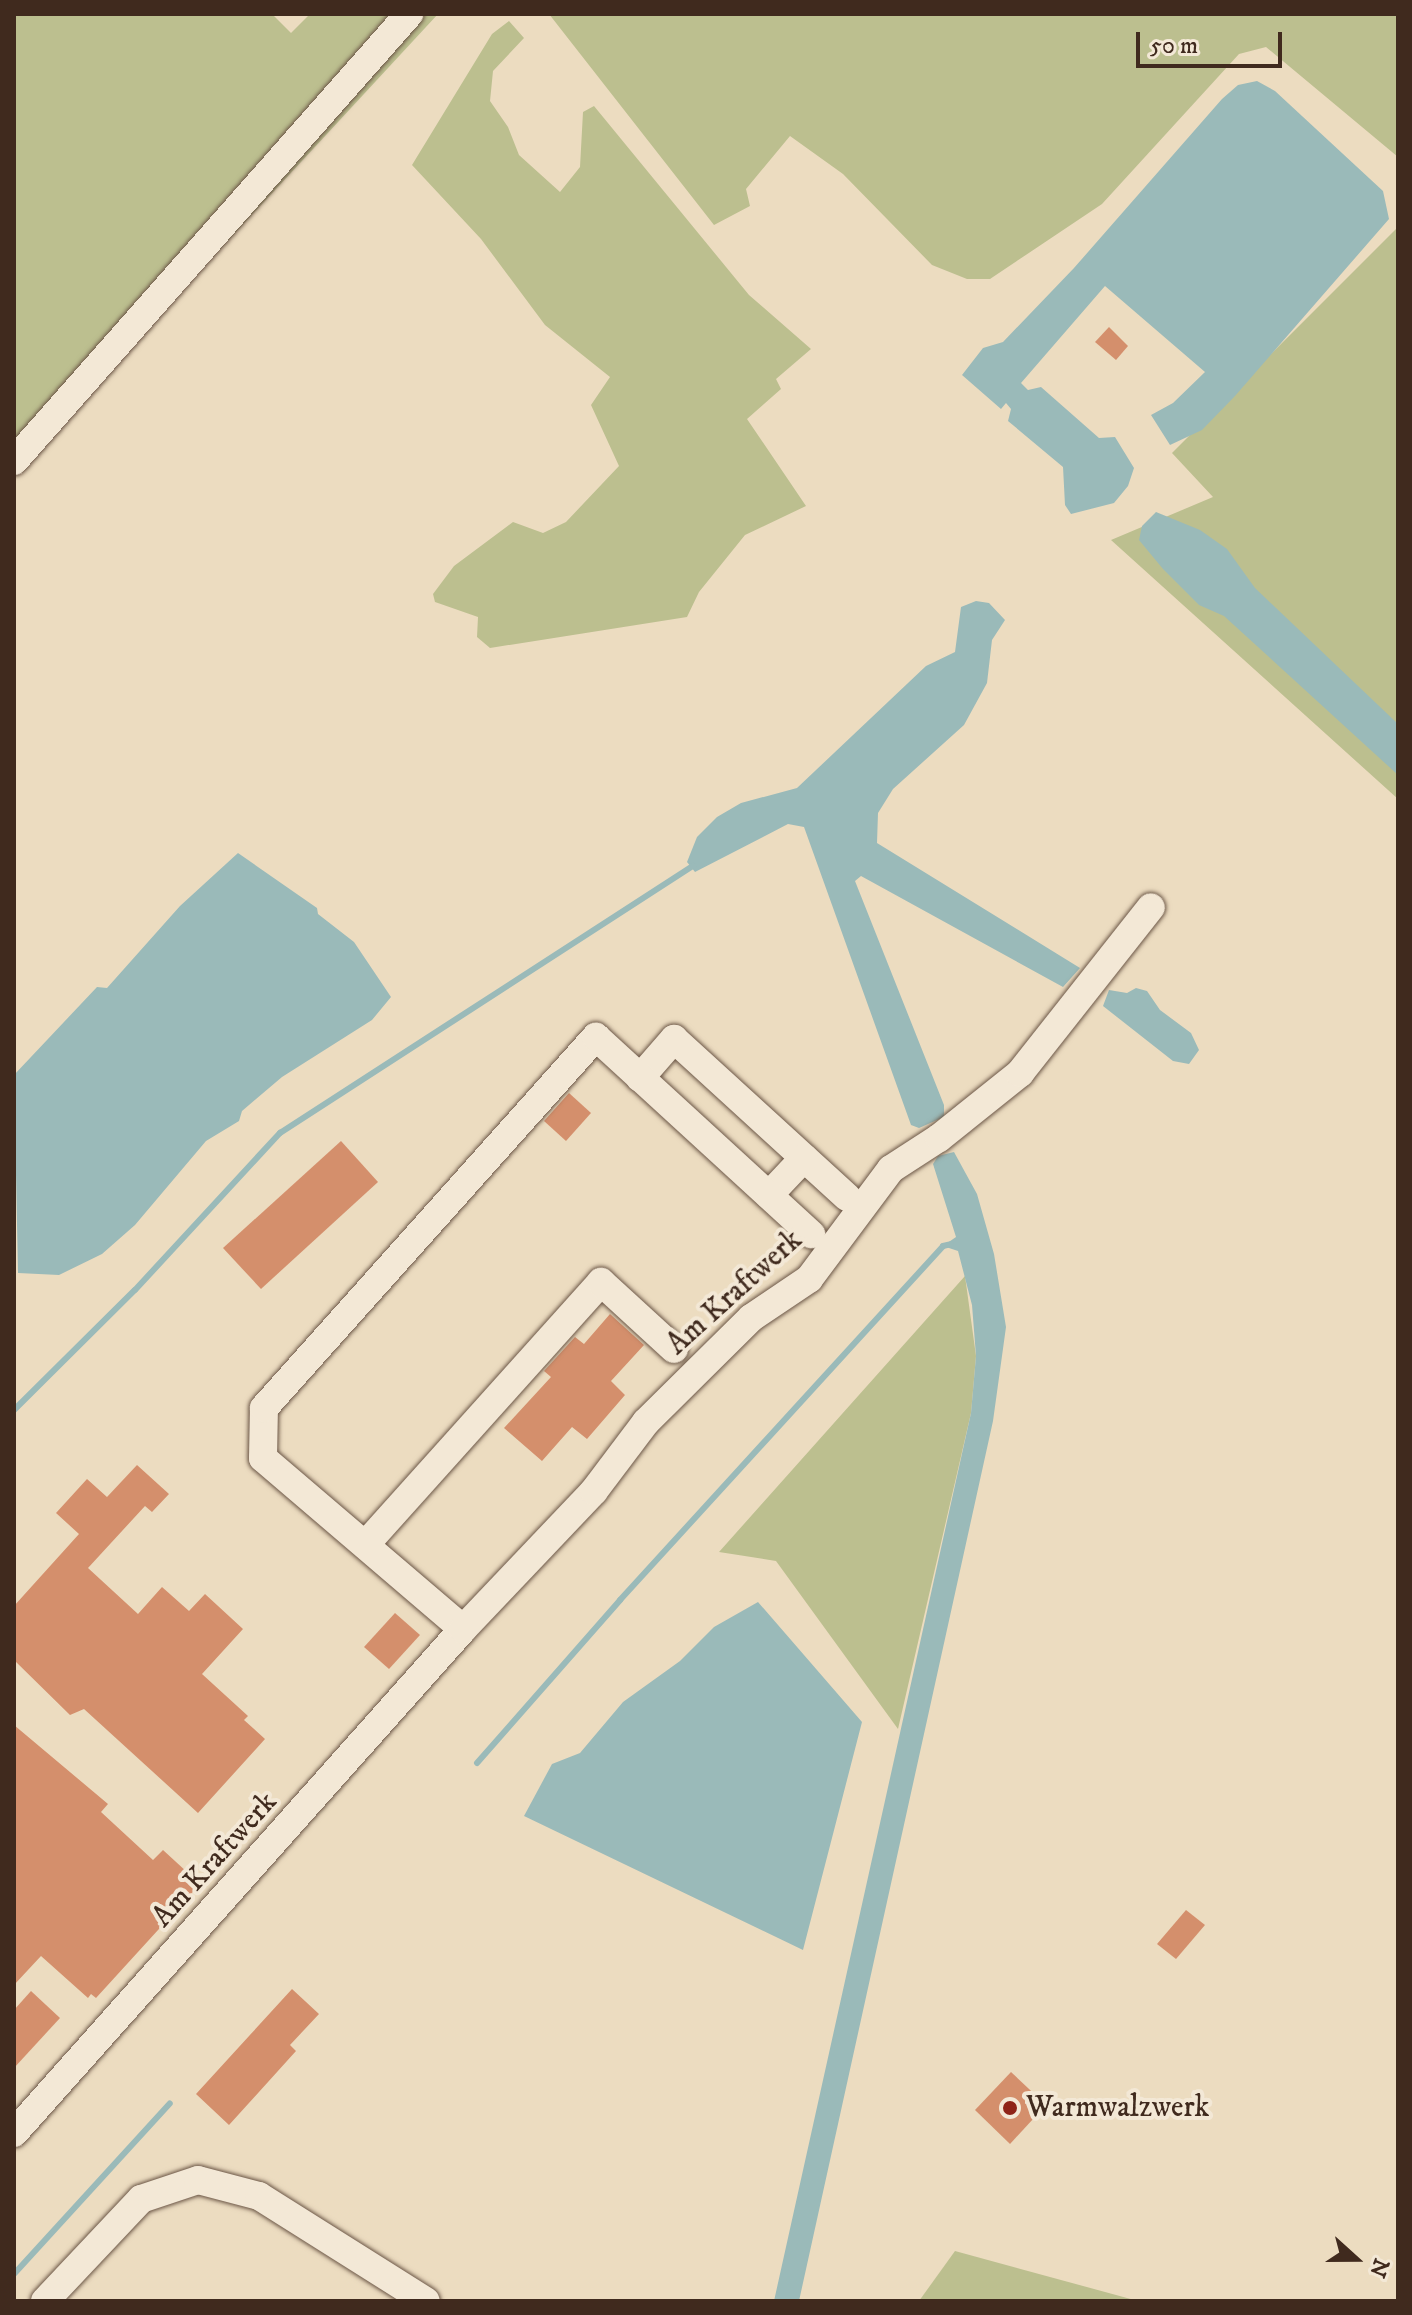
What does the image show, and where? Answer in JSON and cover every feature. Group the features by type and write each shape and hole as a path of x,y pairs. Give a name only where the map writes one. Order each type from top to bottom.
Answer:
{"street":[{"path":"14,461 409,14"},
{"name":"Am Kraftwerk","path":"14,2133 463,1629 594,1491 646,1422 751,1318 809,1279 853,1227 891,1169 939,1138 1020,1073 1151,907"},
{"path":"463,1629 263,1458 264,1408 596,1037 811,1234"},
{"path":"640,1078 674,1039 847,1197"},
{"path":"769,1195 804,1158"},
{"path":"366,1544 601,1282 674,1349"},
{"path":"45,2301 141,2199 198,2180 259,2196 387,2292 426,2301"}],"green space":[{"path":"14,14 272,14 291,33 310,14 438,14 14,472"},
{"path":"549,14 1398,14 1398,157 1266,47 1239,54 1102,204 990,279 967,279 932,265 843,174 790,136 746,189 750,206 714,225"},
{"path":"509,21 524,38 493,71 490,101 508,127 519,155 560,192 580,167 583,112 594,106 749,295 811,349 776,379 781,389 747,419 806,506 745,535 699,592 687,617 490,648 477,637 478,617 435,602 433,594 454,566 513,522 543,533 566,522 619,466 591,405 610,377 545,325 481,239 412,165 492,34"},
{"path":"1398,227 1398,799 1111,540 1213,497 1172,453"},
{"path":"965,1276 976,1356 971,1413 898,1729 776,1561 719,1552"},
{"path":"955,2251 1138,2301 919,2301"}],"water":[{"path":"1257,81 1275,91 1383,191 1389,219 1235,396 1202,430 1170,445 1151,415 1173,403 1205,372 1105,286 1021,383 1028,390 1041,387 1099,438 1115,437 1134,468 1128,486 1114,503 1071,514 1065,505 1063,467 1008,421 1011,409 1006,403 1001,409 962,375 983,348 1003,342 1074,268 1222,99 1238,85"},
{"path":"1156,512 1200,530 1227,549 1255,588 1398,724 1398,775 1224,616 1199,605 1163,569 1139,540 1142,526"},
{"path":"976,601 989,603 1005,620 992,640 987,683 964,725 893,789 878,813 877,843 1080,968 1063,987 861,876 855,881 944,1105 944,1117 919,1128 911,1125 804,827 788,824 695,872 687,862 697,837 717,817 741,803 797,788 926,666 955,652 961,607"},
{"path":"238,853 317,908 318,914 354,942 391,997 372,1020 282,1077 242,1111 239,1121 206,1141 135,1225 102,1254 59,1275 18,1273 14,1075 97,987 107,988 180,906"},
{"path":"1136,988 1147,991 1160,1010 1191,1033 1199,1050 1189,1064 1173,1061 1103,1006 1109,990 1127,993"},
{"path":"954,1152 977,1194 994,1254 1006,1327 993,1421 799,2301 774,2301 971,1413 976,1356 972,1305 958,1251 943,1246 956,1237 933,1164 938,1156"},
{"path":"758,1602 862,1722 803,1950 524,1816 552,1764 580,1753 623,1702 680,1661 714,1627"}],"building":[{"path":"1109,327 1128,346 1116,360 1095,342"},
{"path":"569,1093 591,1113 566,1141 544,1121"},
{"path":"341,1141 378,1182 261,1289 223,1248"},
{"path":"610,1314 644,1345 611,1381 625,1395 587,1439 572,1427 542,1461 504,1428 551,1377 544,1371 575,1337 584,1344"},
{"path":"137,1465 169,1494 152,1512 145,1506 88,1568 138,1614 162,1587 189,1611 205,1594 243,1629 202,1674 248,1716 244,1720 265,1739 198,1813 84,1709 70,1715 14,1660 14,1606 79,1534 56,1513 87,1479 107,1497"},
{"path":"395,1613 420,1635 389,1669 364,1647"},
{"path":"14,1725 108,1804 101,1812 153,1860 163,1850 200,1884 96,1998 91,1994 88,1998 41,1956 14,1985"},
{"path":"1186,1910 1205,1925 1176,1959 1157,1944"},
{"path":"292,1989 319,2014 290,2045 296,2051 229,2125 196,2094"},
{"path":"31,1991 60,2018 14,2068 14,2010"},
{"name":"Warmwalzwerk","path":"1011,2072 1046,2105 1010,2144 975,2110"}],"waterway":[{"path":"14,1410 135,1290 280,1133 693,866"},
{"path":"477,1763 620,1600 943,1246 951,1244"},
{"path":"14,2274 170,2103"}],"place":[{"name":"Warmwalzwerk","path":"1010,2108"}]}
